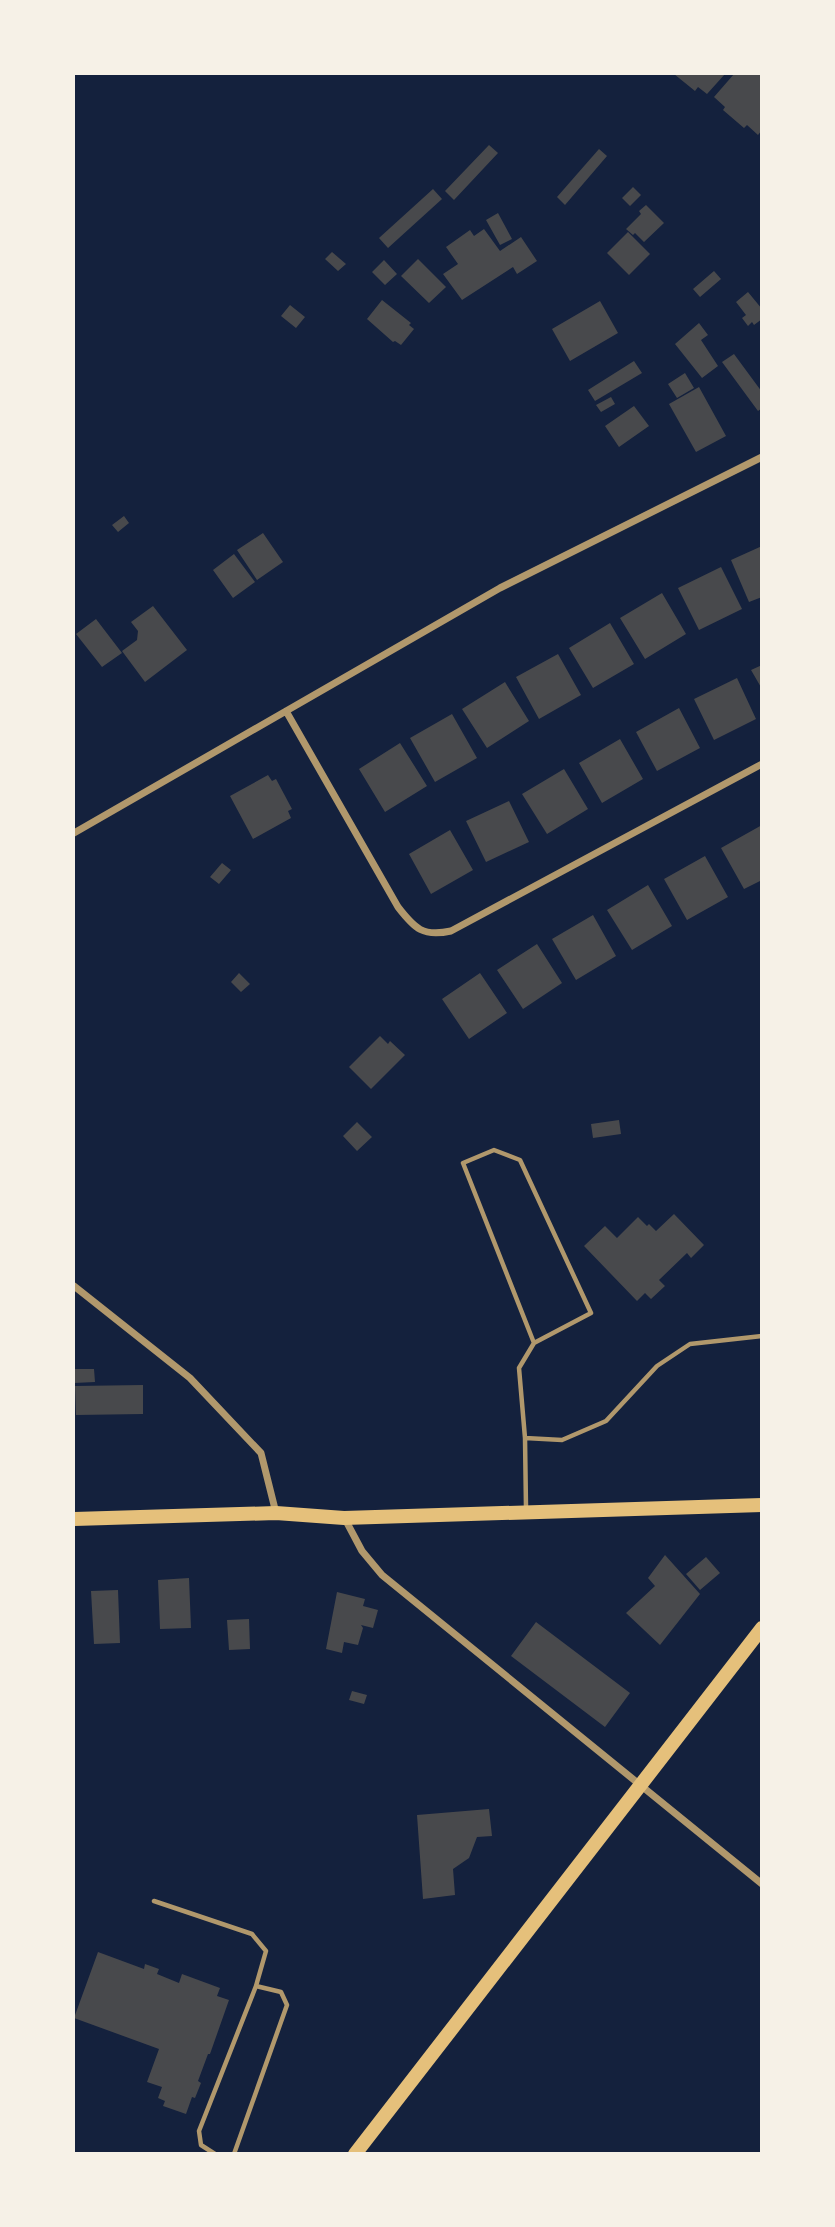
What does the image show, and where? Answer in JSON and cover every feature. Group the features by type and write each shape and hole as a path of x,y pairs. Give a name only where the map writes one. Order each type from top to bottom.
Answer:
{"main road":[{"path":"74,1519 276,1513 344,1518 761,1505"},
{"path":"355,2154 761,1628"}],"street":[{"path":"74,833 500,589 761,457"},
{"path":"286,711 398,907 409,921 423,932 435,934 451,931 761,764"},
{"path":"74,1286 190,1378 261,1453 276,1513"},
{"path":"344,1518 362,1551 382,1575 761,1884"}],"lane":[{"path":"526,1513 525,1438 519,1367 534,1343 591,1313 520,1160 494,1150 463,1163 534,1343"},
{"path":"525,1438 562,1440 606,1421 657,1366 690,1344 761,1336"},
{"path":"154,1901 252,1934 265,1951 256,1986 199,2131 201,2145 215,2154"},
{"path":"234,2154 288,2005 281,1992 256,1986"}],"building":[{"path":"674,74 725,74 707,94 698,87 695,91"},
{"path":"734,74 762,74 762,130 758,135 747,125 744,128 723,110 725,107 714,97"},
{"path":"489,145 498,153 454,200 445,191"},
{"path":"599,149 607,156 565,205 557,197"},
{"path":"633,187 641,195 630,206 622,198"},
{"path":"433,189 442,199 388,248 379,238"},
{"path":"646,205 664,223 644,242 626,229"},
{"path":"498,213 512,239 500,245 486,220"},
{"path":"484,229 500,251 521,237 537,261 517,274 513,267 462,300 443,274 458,264 446,247 470,230 474,236"},
{"path":"628,232 650,254 629,275 607,253"},
{"path":"332,252 346,264 338,271 325,259"},
{"path":"418,259 446,287 429,303 401,276"},
{"path":"384,260 397,274 385,285 372,272"},
{"path":"714,271 721,279 700,297 693,289"},
{"path":"748,292 762,309 762,319 748,326 742,318 746,315 736,302"},
{"path":"382,300 411,323 409,325 414,329 401,345 393,342 367,319"},
{"path":"600,301 618,333 570,361 552,329"},
{"path":"290,305 305,317 296,328 281,316"},
{"path":"699,323 708,335 701,340 718,366 702,378 675,344"},
{"path":"734,354 762,392 762,408 758,411 722,362"},
{"path":"634,361 642,373 595,401 588,390"},
{"path":"685,373 694,388 677,398 668,384"},
{"path":"699,387 726,436 696,452 669,404"},
{"path":"611,397 615,404 601,412 596,405"},
{"path":"634,406 649,426 619,447 605,426"},
{"path":"124,516 129,523 118,532 112,525"},
{"path":"263,533 283,562 257,580 237,550"},
{"path":"762,546 762,597 749,602 731,560"},
{"path":"234,554 255,582 233,598 213,570"},
{"path":"721,567 742,609 699,630 678,588"},
{"path":"662,593 686,634 645,659 620,618"},
{"path":"153,606 187,650 145,682 122,651 137,640 138,631 131,622"},
{"path":"96,619 122,653 102,667 76,634"},
{"path":"610,623 634,664 593,688 569,648"},
{"path":"558,654 581,695 539,719 516,677"},
{"path":"762,665 762,689 751,670"},
{"path":"737,678 756,719 714,740 694,699"},
{"path":"505,682 529,721 487,748 462,709"},
{"path":"679,708 700,748 657,771 636,732"},
{"path":"452,714 477,758 435,782 410,738"},
{"path":"620,739 643,779 602,803 579,763"},
{"path":"400,743 427,786 385,812 359,769"},
{"path":"564,769 588,809 547,834 522,794"},
{"path":"268,775 272,781 276,779 292,809 288,811 291,818 253,839 230,796"},
{"path":"509,801 529,842 486,862 466,821"},
{"path":"762,825 762,880 744,889 721,848"},
{"path":"450,830 473,870 431,894 409,854"},
{"path":"705,856 728,897 687,920 664,879"},
{"path":"222,863 231,870 219,884 210,877"},
{"path":"648,885 672,926 632,950 607,910"},
{"path":"593,915 616,956 576,980 552,939"},
{"path":"537,944 562,983 523,1009 497,970"},
{"path":"239,973 250,984 241,992 231,982"},
{"path":"480,973 507,1013 469,1039 442,999"},
{"path":"380,1036 405,1055 371,1089 349,1067"},
{"path":"619,1120 621,1134 593,1138 591,1124"},
{"path":"357,1122 372,1137 357,1151 343,1136"},
{"path":"674,1214 704,1245 691,1258 687,1253 659,1280 665,1286 651,1299 645,1293 637,1301 584,1246 605,1226 617,1238 638,1217 656,1231"},
{"path":"74,1369 94,1369 95,1382 74,1383"},
{"path":"143,1385 143,1414 76,1415 75,1386"},
{"path":"665,1555 700,1594 660,1645 626,1613 655,1586 648,1578"},
{"path":"706,1557 720,1573 700,1590 686,1574"},
{"path":"189,1578 191,1628 160,1629 158,1580"},
{"path":"118,1590 120,1643 94,1644 91,1591"},
{"path":"337,1592 365,1599 363,1606 378,1610 373,1628 361,1625 363,1628 358,1645 344,1642 342,1653 326,1649"},
{"path":"249,1619 250,1649 229,1650 227,1620"},
{"path":"536,1622 630,1693 605,1727 511,1656"},
{"path":"352,1691 367,1695 364,1704 349,1700"},
{"path":"489,1809 492,1836 477,1837 469,1858 453,1869 455,1895 423,1899 417,1815"},
{"path":"98,1952 144,1969 145,1964 159,1969 157,1974 179,1983 182,1974 220,1988 217,1996 229,2000 198,2081 201,2083 186,2114 163,2106 165,2101 158,2098 162,2087 147,2082 159,2049 74,2018"}]}
